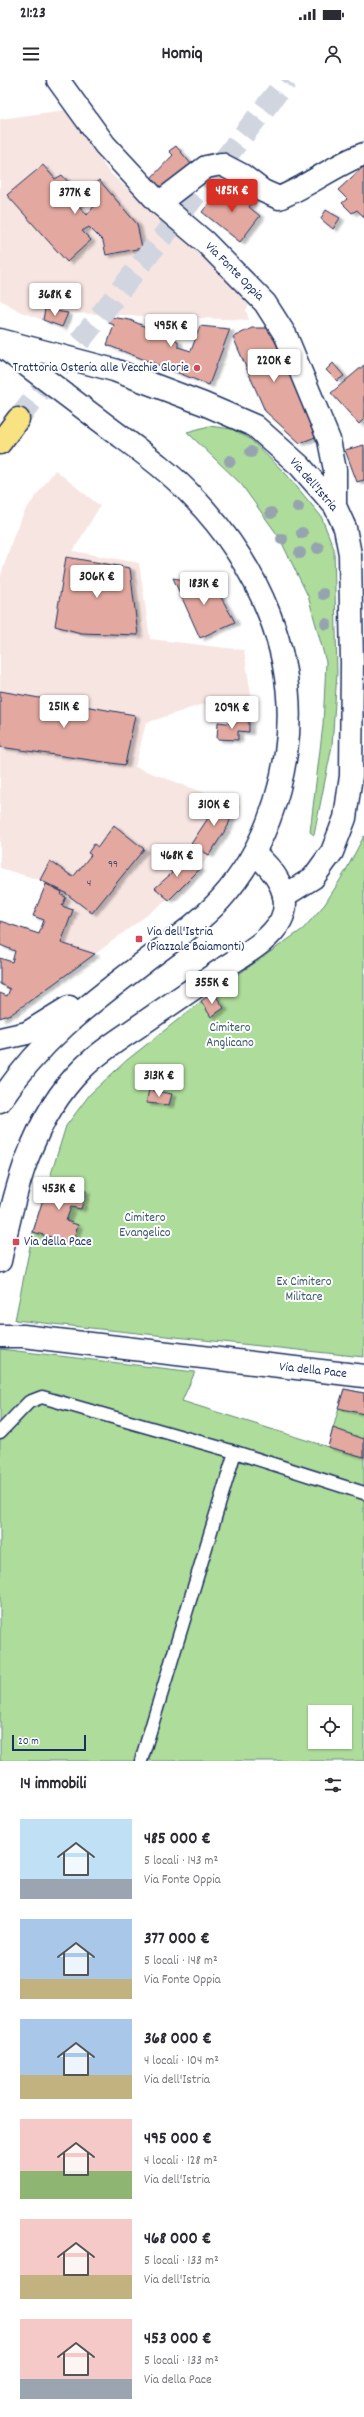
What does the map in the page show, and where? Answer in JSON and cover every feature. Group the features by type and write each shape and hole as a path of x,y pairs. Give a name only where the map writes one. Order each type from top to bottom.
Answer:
{"main road":[{"path":"0,443 18,419"}],"street":[{"name":"Via Fonte Oppia","path":"58,80 105,145 159,203 204,242 265,303 286,336 329,440 335,470 335,506"},
{"path":"159,203 206,167 221,164 242,175 263,191 279,198 294,192 320,175 364,154"},
{"name":"Via dell'Istria","path":"0,340 114,370 204,404 255,426 300,466 335,506 345,528 350,554 352,662 351,776 345,818 332,852 313,878 284,896"},
{"path":"0,345 157,463 191,494 221,529 256,585 271,616 282,651 289,699 288,739 282,779 274,810 254,854 220,900 195,924 97,997 50,1038 17,1075 0,1101"},
{"path":"0,1261 18,1186 34,1141 51,1107 83,1068 112,1044 267,937 281,920 284,896 281,885 269,866 254,854"},
{"path":"0,1050 152,956"},
{"path":"0,1039 27,1033"},
{"name":"Via della Pace","path":"0,1336 23,1336 364,1376"}],"lane":[{"path":"0,1432 29,1402 42,1397 235,1452 364,1493"},
{"path":"141,1761 235,1452"}],"shaded area":[{"path":"65,110 109,172 251,301 246,310 249,320 68,313 45,310 43,320 21,312 0,300 0,119"},
{"path":"55,470 100,506 73,551 139,563 150,639 244,650 254,714 203,704 146,723 135,767 235,804 218,844 187,885 95,954 61,943 73,910 62,906 66,897 61,895 62,892 40,880 0,868 0,578 15,532 25,511"}],"green space":[{"path":"209,426 232,429 250,439 287,475 321,516 334,549 337,673 332,746 314,835 310,832 323,725 326,662 308,596 279,537 241,484 187,432"},
{"path":"364,836 364,1357 15,1320 33,1232 66,1126 90,1094 127,1060 213,992 303,929 325,904 345,872"},
{"path":"0,1349 195,1372 182,1401 328,1447 344,1389 364,1393 364,1761 0,1761"}],"building":[{"path":"176,146 192,165 161,190 150,179 173,155 169,151"},
{"path":"43,165 55,179 62,175 83,199 78,205 87,215 95,205 85,191 99,180 137,224 142,248 106,255 103,241 89,227 82,231 91,240 67,262 7,195"},
{"path":"364,166 364,217 357,210 352,213 342,203 347,199 338,190"},
{"path":"223,186 237,197 243,190 254,199 249,207 260,216 240,242 202,212"},
{"path":"326,210 340,218 333,229 321,218"},
{"path":"45,309 68,313 62,327 43,320"},
{"path":"111,317 130,320 153,330 155,325 170,331 168,336 178,341 178,347 191,351 200,326 230,329 209,385 107,345 114,325 109,323"},
{"path":"252,328 269,328 318,436 300,443 265,411 233,337"},
{"path":"333,363 344,376 337,381 326,370"},
{"path":"364,365 364,419 359,424 331,393"},
{"path":"364,445 364,480 357,482 345,450"},
{"path":"66,557 130,568 138,635 81,633 55,626"},
{"path":"173,578 214,585 235,622 200,638"},
{"path":"0,691 135,715 125,765 0,747"},
{"path":"235,719 249,721 249,732 238,731 238,740 217,739 218,722 235,724"},
{"path":"220,800 235,804 228,826 209,855 191,844"},
{"path":"114,825 144,849 92,913 64,892 40,880 50,861 73,877 91,855 88,853 94,844 98,847"},
{"path":"181,858 200,869 169,900 155,888 172,873 170,870"},
{"path":"46,884 62,892 61,895 66,897 62,906 73,910 61,943 95,954 13,1013 0,1018 0,993 7,996 10,989 0,984 0,958 12,962 15,951 0,945 0,921 39,934 44,920 33,916"},
{"path":"213,992 224,1008 211,1017 201,1001"},
{"path":"149,1090 172,1094 169,1105 146,1103"},
{"path":"49,1179 86,1191 81,1209 71,1207 66,1221 78,1225 72,1243 33,1232"},
{"path":"344,1389 364,1393 364,1414 338,1408"},
{"path":"333,1428 364,1439 364,1457 328,1447"}],"tunnel":[{"path":"18,419 287,80"}],"place":[{"name":"Trattoria Osteria alle Vecchie Glorie","path":"197,368"},
{"name":"Via dell'Istria (Piazzale Baiamonti)","path":"139,939"},
{"name":"Via della Pace","path":"16,1242"}],"park label":[{"name":"Cimitero Anglicano","path":"230,1036"},
{"name":"Cimitero Evangelico","path":"145,1226"},
{"name":"Ex Cimitero Militare","path":"304,1290"}]}
